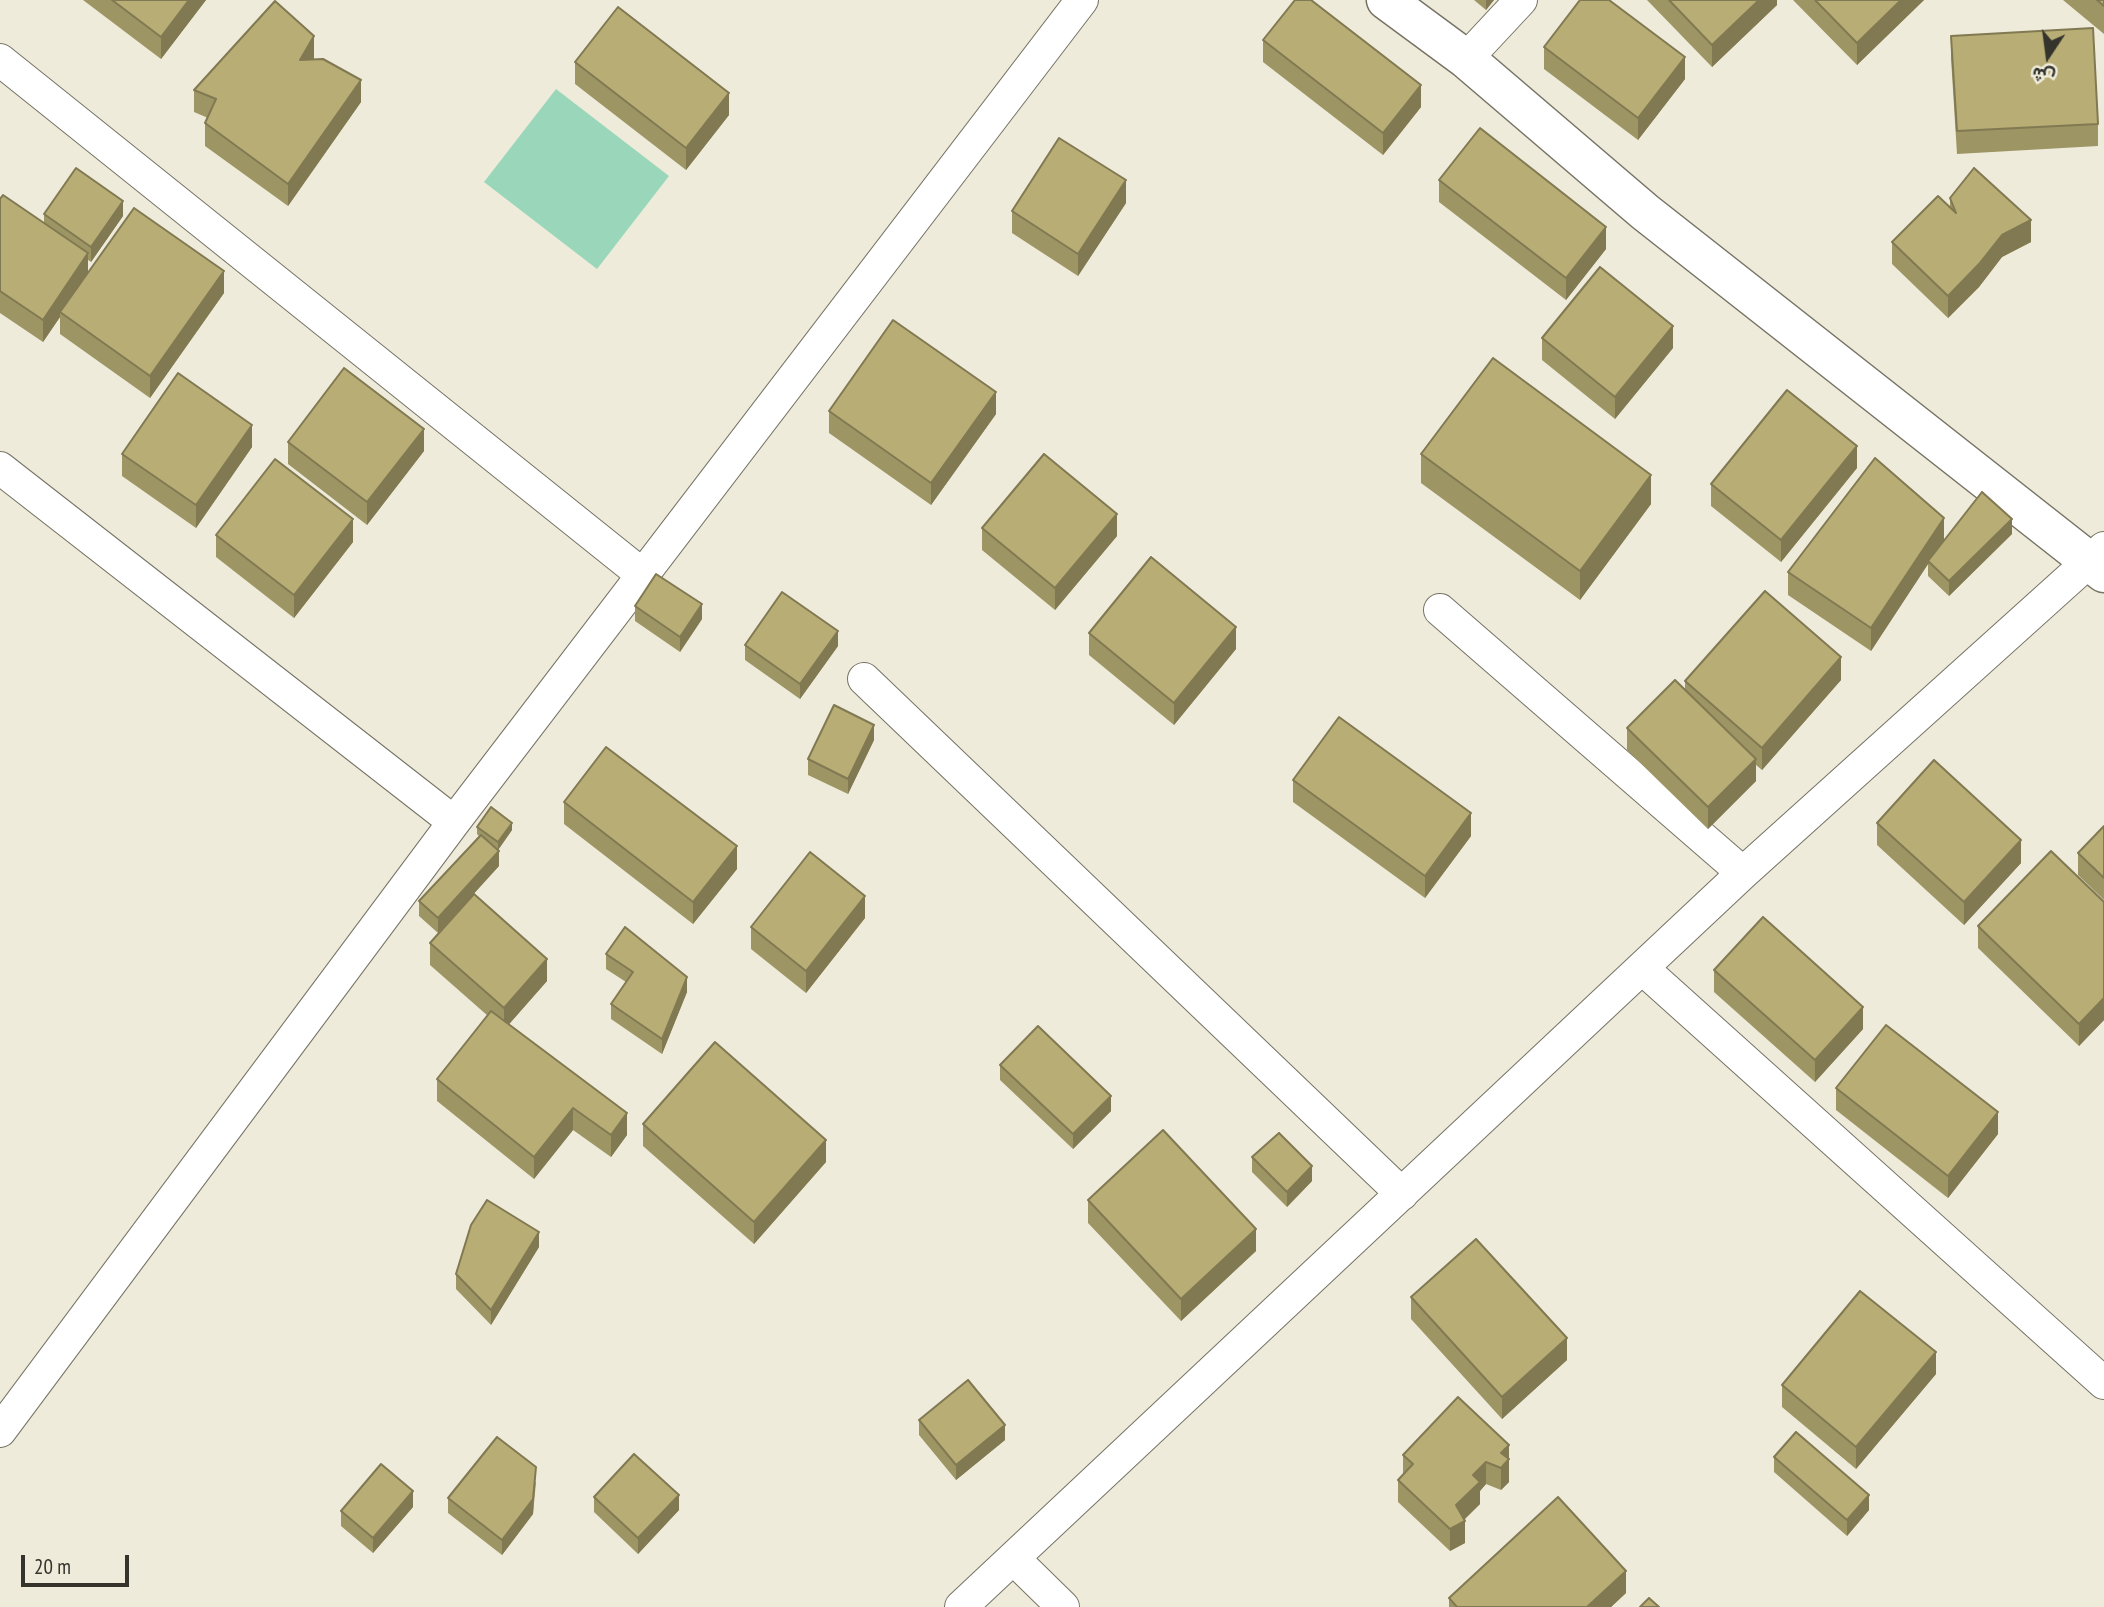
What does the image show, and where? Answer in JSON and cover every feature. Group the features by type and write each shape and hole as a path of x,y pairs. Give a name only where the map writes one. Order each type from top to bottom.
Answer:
{"street":[{"path":"0,1431 454,822 1082,0"},
{"path":"961,1607 1743,873 2099,561 1645,212 1465,59 1386,0"},
{"path":"1465,59 1521,0"},
{"path":"0,60 644,576"},
{"path":"0,468 454,822"},
{"path":"1440,610 1743,873"},
{"path":"864,679 1402,1194"},
{"path":"1642,968 2104,1383"},
{"path":"1014,1559 1063,1607"}],"green space":[{"path":"556,89 669,176 597,269 484,182"}],"building":[{"path":"112,0 189,0 161,37"},
{"path":"1295,0 1311,0 1421,85 1383,133 1263,40"},
{"path":"1580,0 1609,0 1685,57 1638,118 1544,47"},
{"path":"1669,0 1759,0 1712,45"},
{"path":"1815,0 1901,0 1857,43"},
{"path":"275,1 314,36 300,60 323,59 361,80 288,184 205,123 216,99 194,90"},
{"path":"618,7 729,93 686,148 575,62"},
{"path":"2093,28 2098,124 1957,131 1951,36"},
{"path":"1480,128 1606,227 1566,278 1439,180"},
{"path":"1059,138 1126,180 1078,254 1012,211"},
{"path":"76,168 123,201 91,247 44,214"},
{"path":"1974,168 2031,220 2002,235 1948,296 1892,242 1938,196 1956,213 1950,198"},
{"path":"3,195 88,253 43,320 0,291 0,199"},
{"path":"134,208 224,271 150,376 60,312"},
{"path":"1600,267 1673,326 1615,397 1542,338"},
{"path":"893,320 996,392 931,483 829,411"},
{"path":"1493,358 1651,475 1580,571 1421,454"},
{"path":"344,368 424,429 367,502 288,442"},
{"path":"178,373 252,425 196,505 122,454"},
{"path":"1787,390 1857,446 1781,540 1711,484"},
{"path":"1044,454 1117,514 1055,588 982,528"},
{"path":"1875,458 1944,518 1871,628 1788,572"},
{"path":"275,459 353,519 294,595 216,535"},
{"path":"1982,492 2012,519 1949,581 1928,561"},
{"path":"1151,557 1236,627 1174,703 1089,633"},
{"path":"656,574 702,604 680,637 635,606"},
{"path":"1765,591 1841,657 1762,748 1685,681"},
{"path":"782,592 838,631 800,684 745,645"},
{"path":"1675,680 1756,759 1708,807 1627,728"},
{"path":"834,705 874,725 848,779 808,759"},
{"path":"1339,717 1471,813 1425,876 1293,780"},
{"path":"606,747 737,846 693,902 564,802"},
{"path":"1934,760 2021,840 1964,902 1877,823"},
{"path":"491,807 512,823 498,842 477,827"},
{"path":"2104,826 2104,878 2078,853"},
{"path":"481,835 499,851 438,918 419,901"},
{"path":"2051,851 2104,902 2104,998 2079,1024 1978,926"},
{"path":"810,852 865,896 806,971 751,927"},
{"path":"474,894 547,959 504,1008 430,943"},
{"path":"1763,917 1863,1007 1815,1060 1714,970"},
{"path":"625,927 687,977 662,1039 611,1004 633,972 606,954"},
{"path":"491,1011 627,1113 611,1135 573,1108 534,1157 437,1079"},
{"path":"1886,1025 1998,1112 1948,1176 1836,1088"},
{"path":"1038,1026 1111,1096 1073,1134 1000,1065"},
{"path":"715,1042 826,1140 754,1222 643,1124"},
{"path":"1163,1130 1256,1229 1181,1299 1088,1200"},
{"path":"1279,1133 1312,1166 1287,1192 1252,1157"},
{"path":"487,1200 539,1232 491,1310 456,1274 471,1225"},
{"path":"1476,1239 1567,1338 1502,1397 1411,1297"},
{"path":"1860,1291 1936,1352 1856,1447 1782,1385"},
{"path":"968,1380 1005,1425 956,1465 919,1420"},
{"path":"1458,1397 1509,1445 1501,1453 1509,1459 1501,1468 1486,1462 1473,1475 1480,1482 1456,1505 1465,1521 1450,1529 1398,1480 1413,1464 1403,1455"},
{"path":"1796,1432 1869,1495 1847,1520 1774,1457"},
{"path":"497,1437 536,1467 533,1499 502,1540 448,1498"},
{"path":"634,1454 679,1495 638,1538 594,1497"},
{"path":"381,1464 413,1491 373,1538 341,1511"},
{"path":"1558,1497 1626,1571 1587,1607 1457,1607 1449,1598"},
{"path":"1649,1598 1659,1607 1640,1607"}]}
